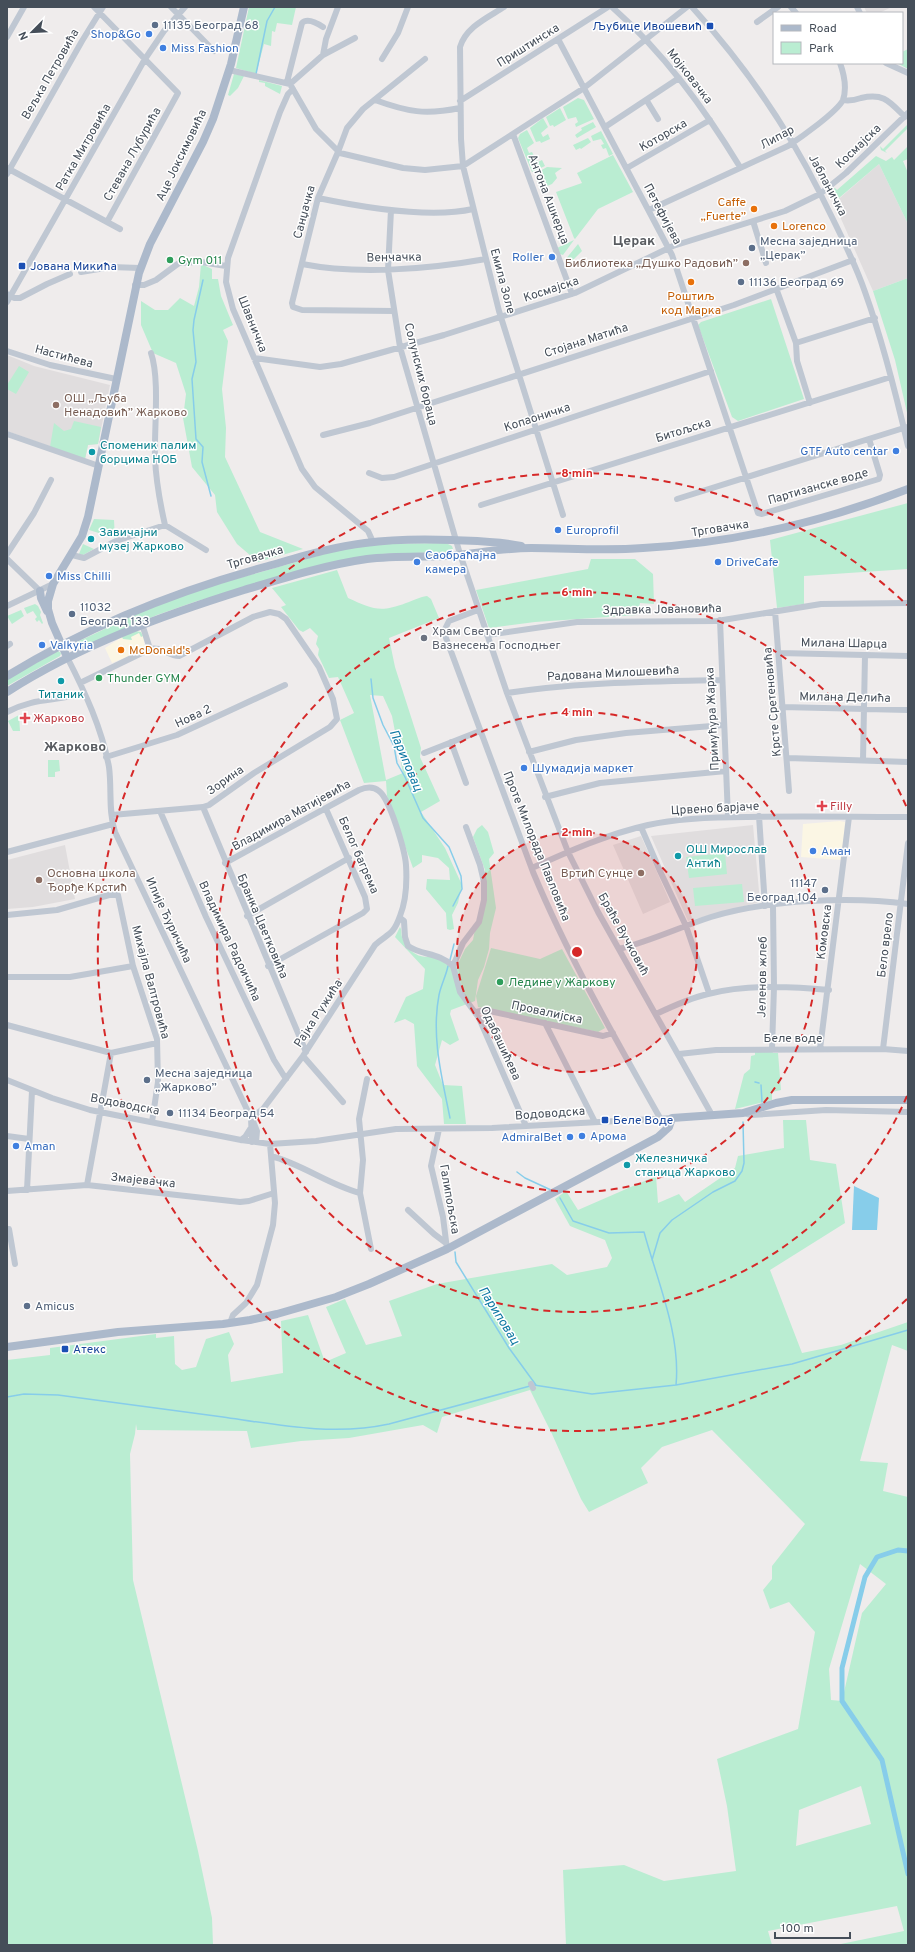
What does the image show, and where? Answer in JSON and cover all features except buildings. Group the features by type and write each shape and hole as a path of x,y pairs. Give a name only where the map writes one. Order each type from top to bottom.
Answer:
{"main road":[{"name":"Аце Јоксимовића","path":"67,657 45,604 53,584 72,555 87,523 135,285 140,268 150,244 203,142 216,110 229,70 244,7"},
{"name":"Трговачка","path":"7,692 67,657 142,624 258,586 323,568 384,558 460,554 528,548 586,550 641,548 735,538 796,525 908,489"},
{"path":"896,493 908,494"},
{"name":"Трговачка","path":"7,676 61,645 137,609 206,584 318,552 372,542 407,540 500,542 528,548"},
{"path":"40,591 45,604"},
{"name":"Водоводска","path":"672,1118 743,1113 776,1103 812,1099 908,1100"},
{"path":"7,1347 118,1332 230,1323 277,1314 342,1294 446,1246 658,1137 668,1128 672,1118"}],"street":[{"path":"7,38 24,7"},
{"path":"94,7 101,10 145,59"},
{"path":"171,7 214,51"},
{"name":"Ратка Митровића","path":"8,297 66,200 145,59 185,7"},
{"path":"323,55 326,38 338,7"},
{"path":"382,59 398,33 408,7"},
{"name":"Емила Золе","path":"504,7 468,31 463,38 460,47 460,104 463,166 501,316 563,515"},
{"name":"Приштинска","path":"375,100 419,112 436,112 460,104 608,7"},
{"name":"Мојковачка","path":"612,7 647,40 679,78 710,120 740,168"},
{"path":"229,70 290,85 316,129 338,152 403,168 425,170 463,166 584,88 647,40 687,7"},
{"name":"Јабланичка","path":"692,7 744,68 793,143 834,219 853,260 875,318 906,428 908,446"},
{"path":"757,22 778,7"},
{"name":"Вељка Петровића","path":"8,170 101,10"},
{"name":"Шавничка","path":"323,27 317,23 307,21 302,23 288,94 280,112 238,228 226,266 226,282 229,297 254,358 305,474 324,496 366,530 372,542"},
{"name":"Шавничка","path":"290,85 323,55 355,38"},
{"name":"Петефијева","path":"558,40 669,248 747,478"},
{"name":"Стевана Лубурића","path":"107,222 178,93 145,59"},
{"name":"Санџачка","path":"394,311 296,309 293,307 292,303 318,198 349,124 356,115 425,59"},
{"path":"840,64 845,84 842,100 848,101 872,96 880,97 888,101 906,115"},
{"path":"888,64 908,73"},
{"path":"605,127 679,78"},
{"path":"647,100 658,119"},
{"name":"Липар","path":"649,210 793,143 823,120 842,100"},
{"name":"Космајска","path":"254,358 327,366 358,360 572,294 669,248 785,211 820,194 846,173 906,115"},
{"name":"Которска","path":"627,168 710,120"},
{"name":"Антона Ашкерца","path":"513,134 572,294"},
{"path":"8,170 120,230"},
{"path":"318,198 391,210 451,212 473,209"},
{"name":"Солунских бораца","path":"391,210 388,270 400,347 460,554"},
{"path":"753,221 766,263"},
{"name":"Венчачка","path":"302,264 336,268 388,270 440,266 486,259"},
{"name":"Стојана Матића","path":"323,435 354,428 693,317 734,305 853,260"},
{"path":"135,285 144,285 156,280 179,263 201,262 226,266"},
{"path":"80,272 112,267 140,268"},
{"path":"8,297 16,299 21,298 70,274"},
{"path":"776,288 796,343 797,361 810,403"},
{"path":"796,343 875,318"},
{"name":"Настићева","path":"7,350 50,365 116,380"},
{"path":"151,353 154,372 156,468 165,525"},
{"name":"Копаоничка","path":"369,473 382,478 390,478 711,371"},
{"name":"Битољска","path":"481,505 891,377"},
{"path":"677,499 906,428"},
{"path":"7,434 99,466"},
{"name":"Партизанске воде","path":"747,478 758,513 762,514 876,481 879,479 880,475 869,439"},
{"path":"7,554 34,513 51,480"},
{"path":"72,555 84,558 116,541 165,525 206,550"},
{"name":"Браће Вучковић","path":"460,554 528,752 568,852 619,949 712,1115"},
{"path":"7,559 40,591"},
{"path":"7,606 53,584"},
{"path":"24,598 36,599 45,604"},
{"name":"Здравка Јовановића","path":"487,635 586,621 720,620 821,604 908,604"},
{"name":"Проте Милорада Павловића","path":"478,610 450,621 447,625 445,633 480,731 532,868 564,942 660,1118"},
{"name":"Крсте Сретеновића","path":"775,611 782,707 788,758 789,791"},
{"name":"Зорина","path":"112,815 203,807 225,795 262,768 320,734 336,722 337,716 333,699 316,662 284,617 278,613 270,612 253,617 179,656 174,656 156,648 150,649"},
{"name":"Примућура Жарка","path":"720,620 721,680 728,816"},
{"path":"80,683 150,649 142,624"},
{"name":"Милана Шарца","path":"779,653 908,656"},
{"path":"863,760 866,655"},
{"name":"Илије Ђуричића","path":"67,657 84,693 106,757 110,782 113,824 251,1118 254,1142"},
{"name":"Радована Милошевића","path":"507,693 543,687 599,683 721,680"},
{"name":"Нова 2","path":"106,757 177,736 285,685"},
{"path":"7,712 37,700 84,693"},
{"name":"Милана Делића","path":"782,707 908,710"},
{"path":"528,752 576,740 626,733 724,726"},
{"path":"424,753 480,731"},
{"path":"451,742 466,783"},
{"path":"788,758 908,762"},
{"path":"545,797 591,785 726,771"},
{"name":"Владимира Матијевића","path":"225,863 359,790 368,787"},
{"name":"Рајка Ружића","path":"251,1118 264,1109 304,1054 375,945 391,934 400,918 406,880 404,851 384,798 379,791 368,787"},
{"name":"Бранка Цветковића","path":"203,807 304,1054 343,1102"},
{"name":"Белог багрема","path":"268,966 366,912 367,901 326,809"},
{"name":"Владимира Радоичића","path":"160,811 206,917 280,1072 286,1079"},
{"name":"Црвено барјаче","path":"532,868 568,852 641,826 669,821 728,816 908,817"},
{"path":"759,816 765,906"},
{"name":"Комовска","path":"820,1050 829,990 849,817"},
{"path":"7,852 113,824"},
{"path":"641,826 686,926 709,993"},
{"path":"451,964 463,943 479,922 484,900 484,882 466,827"},
{"name":"Бело врело","path":"883,1049 908,843"},
{"path":"247,916 348,858"},
{"name":"Михајла Валтровића","path":"7,916 44,912 109,895 118,895 133,966 157,1043 158,1082 152,1122"},
{"path":"619,949 713,917 765,906 810,901 908,904"},
{"name":"Јеленов жлеб","path":"772,1049 774,987 773,906"},
{"name":"Рајка Ружића","path":"400,918 404,922 405,938 408,946 421,952 438,956 451,964"},
{"name":"Одабашићева","path":"451,964 460,992 476,1012 526,1126"},
{"path":"7,977 70,977 133,966"},
{"path":"656,1014 709,993 743,988 774,987 829,990"},
{"name":"Провалијска","path":"476,1012 485,1010 604,1036 613,1033"},
{"path":"545,1023 595,1122"},
{"path":"7,1025 111,1053 157,1043"},
{"name":"Беле воде","path":"679,1054 716,1050 772,1049 883,1049 908,1051"},
{"path":"87,1185 102,1112 111,1053"},
{"name":"Водоводска","path":"7,1080 32,1091 69,1104 241,1140 270,1144 316,1141 396,1129 526,1126 672,1118"},
{"path":"367,1080 359,1118 363,1160 360,1193 371,1248"},
{"path":"27,1190 32,1091"},
{"path":"776,1103 778,1113"},
{"name":"Водоводска","path":"743,1113 751,1115 826,1110 908,1112"},
{"path":"251,1118 256,1129 254,1142"},
{"path":"241,1140 245,1137 252,1126"},
{"name":"Галипољска","path":"439,1129 431,1166 443,1217 446,1246"},
{"path":"7,1136 29,1139"},
{"path":"230,1323 233,1315 246,1303 257,1285 273,1225 275,1206 270,1144"},
{"path":"271,1156 283,1160 331,1183 360,1193"},
{"name":"Змајевачка","path":"7,1191 87,1185 240,1202 249,1201 274,1193"},
{"path":"408,1210 446,1246"},
{"path":"7,1229 9,1229 15,1264"}],"shaded area":[{"path":"864,7 892,7 881,12 866,12"},
{"path":"879,164 908,224 908,278 873,291 834,203"},
{"name":"ОШ „Љуба Ненадовић” Жарково","path":"7,355 34,366 110,385 98,444 88,445 85,459 7,431"},
{"path":"139,631 143,633 145,649 112,663 105,648 122,637"},
{"path":"840,821 845,822 842,860 801,857 803,824"},
{"path":"753,825 760,902 688,921 651,836"},
{"name":"Вртић Сунце","path":"641,836 670,902 643,914 613,845"},
{"name":"Основна школа Ђорђе Крстић","path":"65,845 75,899 33,907 7,909 7,860"}],"green space":[{"path":"249,7 296,7 292,25 277,23 275,32 272,31 271,46 264,44 256,74 236,68"},
{"path":"908,49 908,69 899,64 903,64 903,52"},
{"path":"234,74 244,76 238,88 230,96 228,95"},
{"path":"259,80 282,86 280,94 265,86 265,83 259,82"},
{"path":"578,98 584,100 594,119 576,127 575,124 578,122 576,117 568,119 563,107"},
{"path":"560,108 566,120 554,127 553,125 550,126 546,117"},
{"path":"543,118 548,127 541,133 543,137 548,134 550,139 541,143 540,141 536,142 530,128"},
{"path":"593,122 596,127 577,138 575,135 582,130 581,128"},
{"path":"908,124 908,128 885,151 887,153 881,150 880,146 883,149"},
{"path":"527,130 534,143 527,148 529,153 532,152 534,156 531,158 533,161 537,159 538,162 542,160 545,166 532,172 518,138 520,134"},
{"path":"601,131 613,154 609,156 606,148 603,149 601,145 604,144 601,139 593,141 591,136"},
{"path":"588,138 591,142 581,149 576,150 573,145"},
{"path":"908,146 908,159 903,161 908,173 908,224 879,164 839,198 832,190 835,188 837,190 876,156 886,161 892,157 894,160"},
{"path":"613,155 633,192 598,209 575,239 556,192 582,183 577,173"},
{"path":"547,167 562,168 555,173 557,178 552,184 540,189 536,178 542,175 540,171"},
{"path":"574,240 563,255 560,254 557,248"},
{"path":"578,244 582,251 568,265 565,260"},
{"path":"201,264 212,269 212,279 218,279 221,296 233,325 223,330 228,341 222,389 226,428 225,457 260,532 303,549 258,562 237,544 217,512 215,495 192,467 183,418 186,394 176,363 153,353 141,325 141,301 155,310 168,310 180,298 194,306 199,287"},
{"path":"908,278 908,417 895,360 873,291"},
{"path":"771,299 804,399 738,421 732,417 698,325 701,322"},
{"path":"19,366 29,372 16,394 7,389 7,385"},
{"path":"74,421 101,427 98,444 88,445 85,459 50,447 54,423 64,431 71,429"},
{"path":"908,503 908,569 804,576 804,604 777,608 770,540"},
{"path":"94,519 114,520 115,538 89,530"},
{"path":"446,543 452,546 453,549 448,552 380,554 197,601 157,615 80,648 75,647 77,642 141,612 194,591 338,550 381,544"},
{"path":"83,544 94,549 83,555 79,554"},
{"path":"591,559 635,559 653,574 654,604 640,603 637,615 535,622 489,628 476,590 588,569"},
{"path":"337,570 348,598 370,607 383,609 397,606 421,597 427,596 431,599 439,618 389,638 395,667 421,748 420,757 440,801 421,812 445,848 462,885 458,903 452,915 454,929 447,929 446,913 426,889 427,879 450,880 449,868 438,858 422,855 422,862 413,868 387,796 386,781 364,783 340,720 354,713 338,677 329,678 318,655 319,649 316,644 318,636 310,628 303,632 299,630 281,607 286,605 272,588","holes":["370,695 383,696 392,716 403,773 386,780"]},
{"path":"35,604 41,612 40,615 42,624 39,620 37,622 35,619 37,617 33,611 27,614 24,608"},
{"path":"21,610 24,616 12,624 7,616"},
{"path":"136,631 141,632 143,636 141,637 139,633 131,637 132,640 123,639 122,637"},
{"path":"58,651 61,653 60,656 7,686 7,679"},
{"path":"19,715 20,731 13,731 8,721"},
{"path":"48,760 59,760 60,771 55,772 55,777 48,777"},
{"path":"482,825 488,832 494,853 489,859 496,908 490,933 489,949 484,967 478,980 475,1001 451,1010 450,1014 459,1040 450,1045 442,1040 435,1065 443,1085 462,1086 466,1124 444,1124 442,1099 417,1066 414,1024 405,1019 394,1023 406,997 423,989 425,969 395,937 400,927 404,941 415,954 427,957 430,954 456,968 465,949 473,940 475,929 480,918 485,870 473,837 477,829"},
{"path":"725,853 727,874 689,878 686,857"},
{"path":"742,884 744,902 695,906 693,888"},
{"path":"491,948 540,959 562,949 605,1028 598,1032 478,1007 476,996"},
{"path":"755,1051 772,1051 773,1053 778,1053 781,1090 772,1092 772,1100 735,1109 744,1074 750,1069 751,1056 755,1055"},
{"path":"783,1120 806,1120 810,1160 836,1164 845,1223 770,1270 802,1353 841,1345 908,1322 908,1351 892,1345 860,1461 888,1463 883,1491 908,1497 908,1945 836,1945 904,1931 897,1906 768,1931 772,1945 566,1945 563,1870 624,1865 664,1881 736,1871 727,1806 717,1759 798,1729 815,1632 789,1602 770,1609 763,1590 772,1579 772,1566 805,1524 712,1430 662,1447 641,1468 648,1483 589,1512 581,1499 552,1434 530,1390 442,1417 437,1433 423,1425 349,1438 301,1441 251,1448 247,1431 137,1430 136,1424 130,1454 133,1580 198,1851 212,1918 213,1945 7,1945 7,1360 50,1355 50,1348 156,1334 156,1338 174,1336 175,1364 182,1370 196,1367 206,1339 229,1332 234,1344 228,1355 231,1382 283,1373 281,1321 308,1315 325,1362 346,1353 326,1307 345,1299 366,1345 402,1336 389,1301 437,1284 552,1264 567,1275 607,1267 612,1258 605,1240 570,1226 555,1199 566,1191 578,1210 656,1176 658,1203 679,1194 685,1202 735,1168 738,1156 784,1148","holes":["860,1564 886,1584 862,1613 842,1701 831,1700 829,1669","861,1786 871,1824 796,1846 799,1810"]}],"water":[{"path":"854,1186 879,1198 877,1230 852,1230"}],"waterway":[{"name":"Париповац","path":"256,74 267,21 275,7"},
{"name":"Париповац","path":"203,280 194,320 193,330 196,362 192,379 196,439 203,447 202,462 211,496"},
{"name":"Париповац","path":"371,679 373,698 383,725 394,746 397,763 405,777 423,818 449,847 461,876 462,889 453,906"},
{"name":"Париповац","path":"450,960 454,944"},
{"name":"Париповац","path":"448,966 439,995 436,1026 438,1057 450,1118"},
{"path":"755,1082 759,1083"},
{"path":"761,1085 762,1102"},
{"path":"652,1260 660,1233 672,1220 713,1192 735,1181 742,1171 744,1163 743,1122"},
{"path":"517,1172 525,1178 551,1190"},
{"path":"560,1198 573,1221 609,1233 644,1232 672,1327 677,1366 676,1385"},
{"name":"Париповац","path":"455,1252 456,1262 509,1348 536,1385"},
{"path":"534,1385 592,1394 676,1385 792,1364 908,1330"},
{"path":"7,1397 24,1394 58,1395 285,1426 348,1429 389,1424 530,1386"},
{"path":"908,1551 898,1550 877,1557 865,1577 842,1668 842,1701 882,1760 908,1874"}],"place":[{"name":"11135 Београд 68","path":"155,25"},
{"name":"Љубице Ивошевић","path":"710,26"},
{"name":"Shop&Go","path":"149,34"},
{"name":"Miss Fashion","path":"163,48"},
{"name":"Caffe „Fuerte”","path":"754,209"},
{"name":"Lorenco","path":"774,226"},
{"name":"Месна заједница „Церак”","path":"752,248"},
{"name":"Roller","path":"552,257"},
{"name":"Gym 011","path":"170,260"},
{"name":"Библиотека „Душко Радовић”","path":"746,263"},
{"name":"Јована Микића","path":"22,266"},
{"name":"Роштиљ код Марка","path":"691,282"},
{"name":"11136 Београд 69","path":"741,282"},
{"name":"ОШ „Љуба Ненадовић” Жарково","path":"56,405"},
{"name":"GTF Auto centar","path":"896,451"},
{"name":"Споменик палим борцима НОБ","path":"92,452"},
{"name":"Europrofil","path":"558,530"},
{"name":"Завичајни музеј Жарково","path":"91,539"},
{"name":"Саобраћајна камера","path":"417,562"},
{"name":"DriveCafe","path":"718,562"},
{"name":"Miss Chilli","path":"49,576"},
{"name":"11032 Београд 133","path":"72,614"},
{"name":"Храм Светог Вазнесења Господњег","path":"424,638"},
{"name":"Valkyria","path":"42,645"},
{"name":"McDonald's","path":"121,650"},
{"name":"Thunder GYM","path":"99,678"},
{"name":"Титаник","path":"61,681"},
{"name":"Жарково","path":"25,718"},
{"name":"Шумадија маркет","path":"524,768"},
{"name":"Filly","path":"822,806"},
{"name":"Аман","path":"813,851"},
{"name":"ОШ Мирослав Антић","path":"678,856"},
{"name":"Вртић Сунце","path":"641,873"},
{"name":"Основна школа Ђорђе Крстић","path":"39,880"},
{"name":"11147 Београд 104","path":"825,890"},
{"name":"Ледине у Жаркову","path":"500,982"},
{"name":"Месна заједница „Жарково”","path":"147,1080"},
{"name":"11134 Београд 54","path":"170,1113"},
{"name":"Беле Воде","path":"605,1120"},
{"name":"Арома","path":"582,1136"},
{"name":"AdmiralBet","path":"570,1137"},
{"name":"Aman","path":"16,1146"},
{"name":"Железничка станица Жарково","path":"627,1165"},
{"name":"Amicus","path":"27,1306"},
{"name":"Атекс","path":"65,1349"}],"district":[{"name":"Церак","path":"634,240"},
{"name":"Жарково","path":"75,746"}]}
